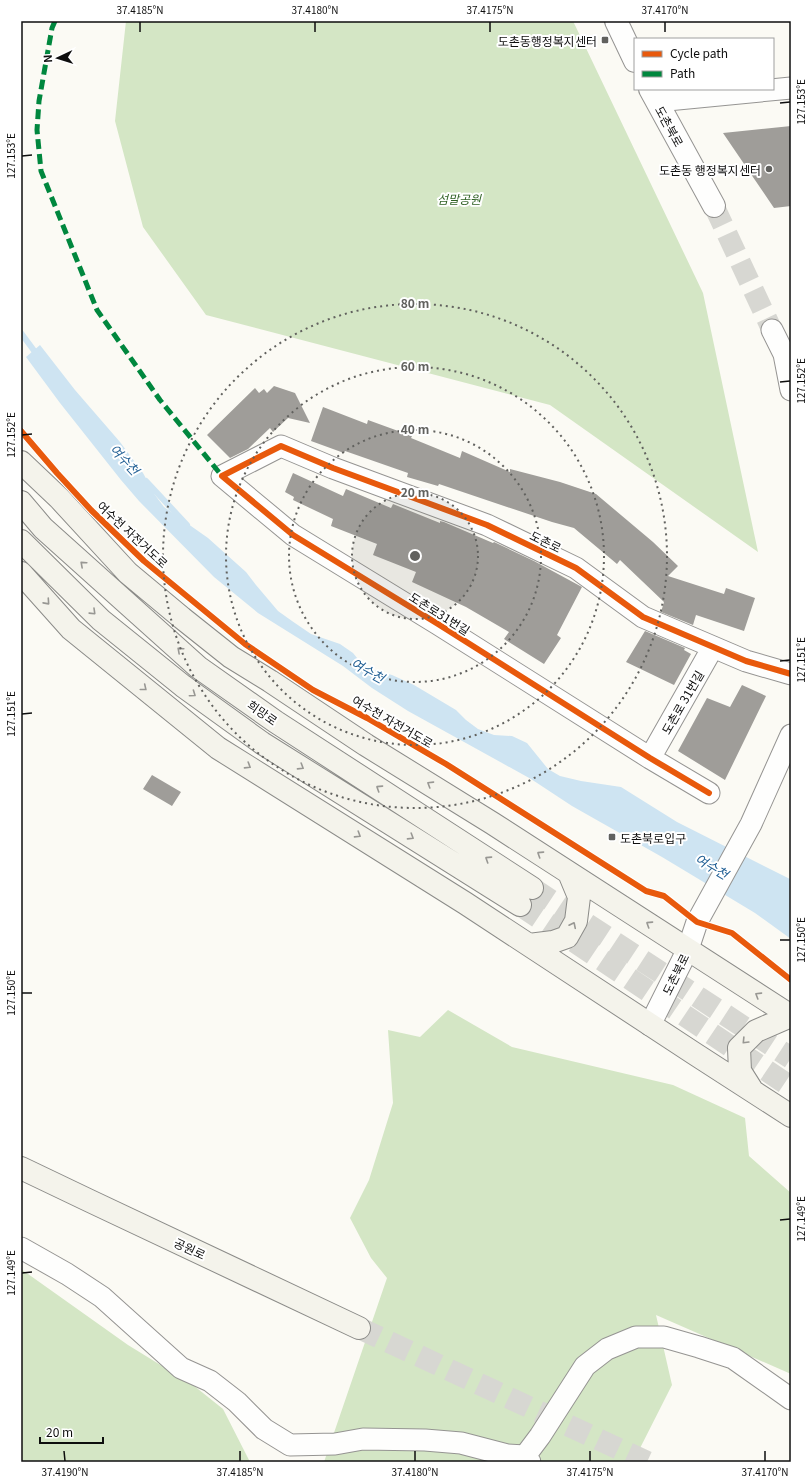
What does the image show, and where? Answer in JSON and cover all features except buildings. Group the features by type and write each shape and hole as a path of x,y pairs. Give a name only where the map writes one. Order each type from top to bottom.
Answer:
{"main road":[{"path":"21,462 59,498 128,573 231,657 366,745 486,819 791,1016"},
{"name":"희망로","path":"21,502 43,528 198,667 526,897 262,743 182,686 101,620 21,541"},
{"path":"21,573 71,629 218,748 465,903 791,1116"},
{"path":"529,945 553,942 567,937 576,921 579,897 569,873"},
{"path":"753,1092 740,1071 739,1048 756,1031 791,1016"},
{"name":"공원로","path":"21,1168 90,1202 359,1328"}],"street":[{"path":"616,21 634,59"},
{"path":"774,89 791,88"},
{"path":"653,95 752,90"},
{"name":"도촌북로","path":"653,95 714,206"},
{"path":"772,330 784,354 791,390"},
{"name":"도촌로","path":"281,446 333,468 487,525 576,568 643,617 746,661 791,674"},
{"name":"도촌로31번길","path":"281,446 222,476 293,536 438,624 650,758 709,793"},
{"name":"도촌로 31번길","path":"650,758 713,647"},
{"name":"도촌북로","path":"650,1025 688,949 697,922 751,824 791,735"},
{"path":"21,1248 67,1274 102,1297 181,1368 210,1381 237,1402 264,1429 290,1445 335,1444 363,1439 425,1440 461,1443 528,1459 540,1436 585,1366 607,1348 636,1337 664,1337 699,1346 733,1358 791,1399"}],"green space":[{"name":"섬말공원","path":"126,21 573,21 703,293 758,552 550,405 206,315 143,227 115,121"},
{"path":"448,1010 512,1047 673,1085 745,1118 749,1156 791,1193 791,1374 656,1315 672,1385 633,1462 324,1462 387,1278 371,1258 350,1218 369,1180 393,1103 388,1030 420,1037"},
{"path":"21,1269 128,1345 193,1385 223,1409 250,1462 21,1462"}],"water":[{"path":"40,345 75,390 120,442 143,473 155,495 164,507 208,538 246,572 278,611 311,634 340,644 353,653 362,664 414,685 456,710 478,729 494,735 512,736 527,743 548,769 560,776 621,787 677,822 790,879 791,939 755,913 662,857 572,806 531,779 408,711 372,688 343,666 258,613 214,577 139,501 121,480 60,403 26,357"}],"waterway":[{"name":"여수천","path":"21,333 38,356"},
{"name":"여수천","path":"146,481 187,525"}],"tunnel":[{"path":"714,206 772,330"},
{"path":"532,888 791,1058"},
{"path":"520,905 791,1087"},
{"path":"359,1328 647,1462"}],"marked path":[{"path":"55,21 52,28 39,101 37,130 41,171 97,310 160,400 222,476"}],"cycle path":[{"name":"여수천 자전거도로","path":"21,431 91,510 144,561 245,644 313,690 367,718 446,764 646,891 664,896 697,922 732,933 791,980"},
{"path":"709,793 650,758 438,624 293,535 222,476 281,446 333,468 487,525 576,568 643,617 746,661 791,674"}],"place":[{"name":"도촌동행정복지센터","path":"605,40"},
{"name":"도촌동 행정복지센터","path":"769,169"},
{"name":"도촌북로입구","path":"612,837"}]}
